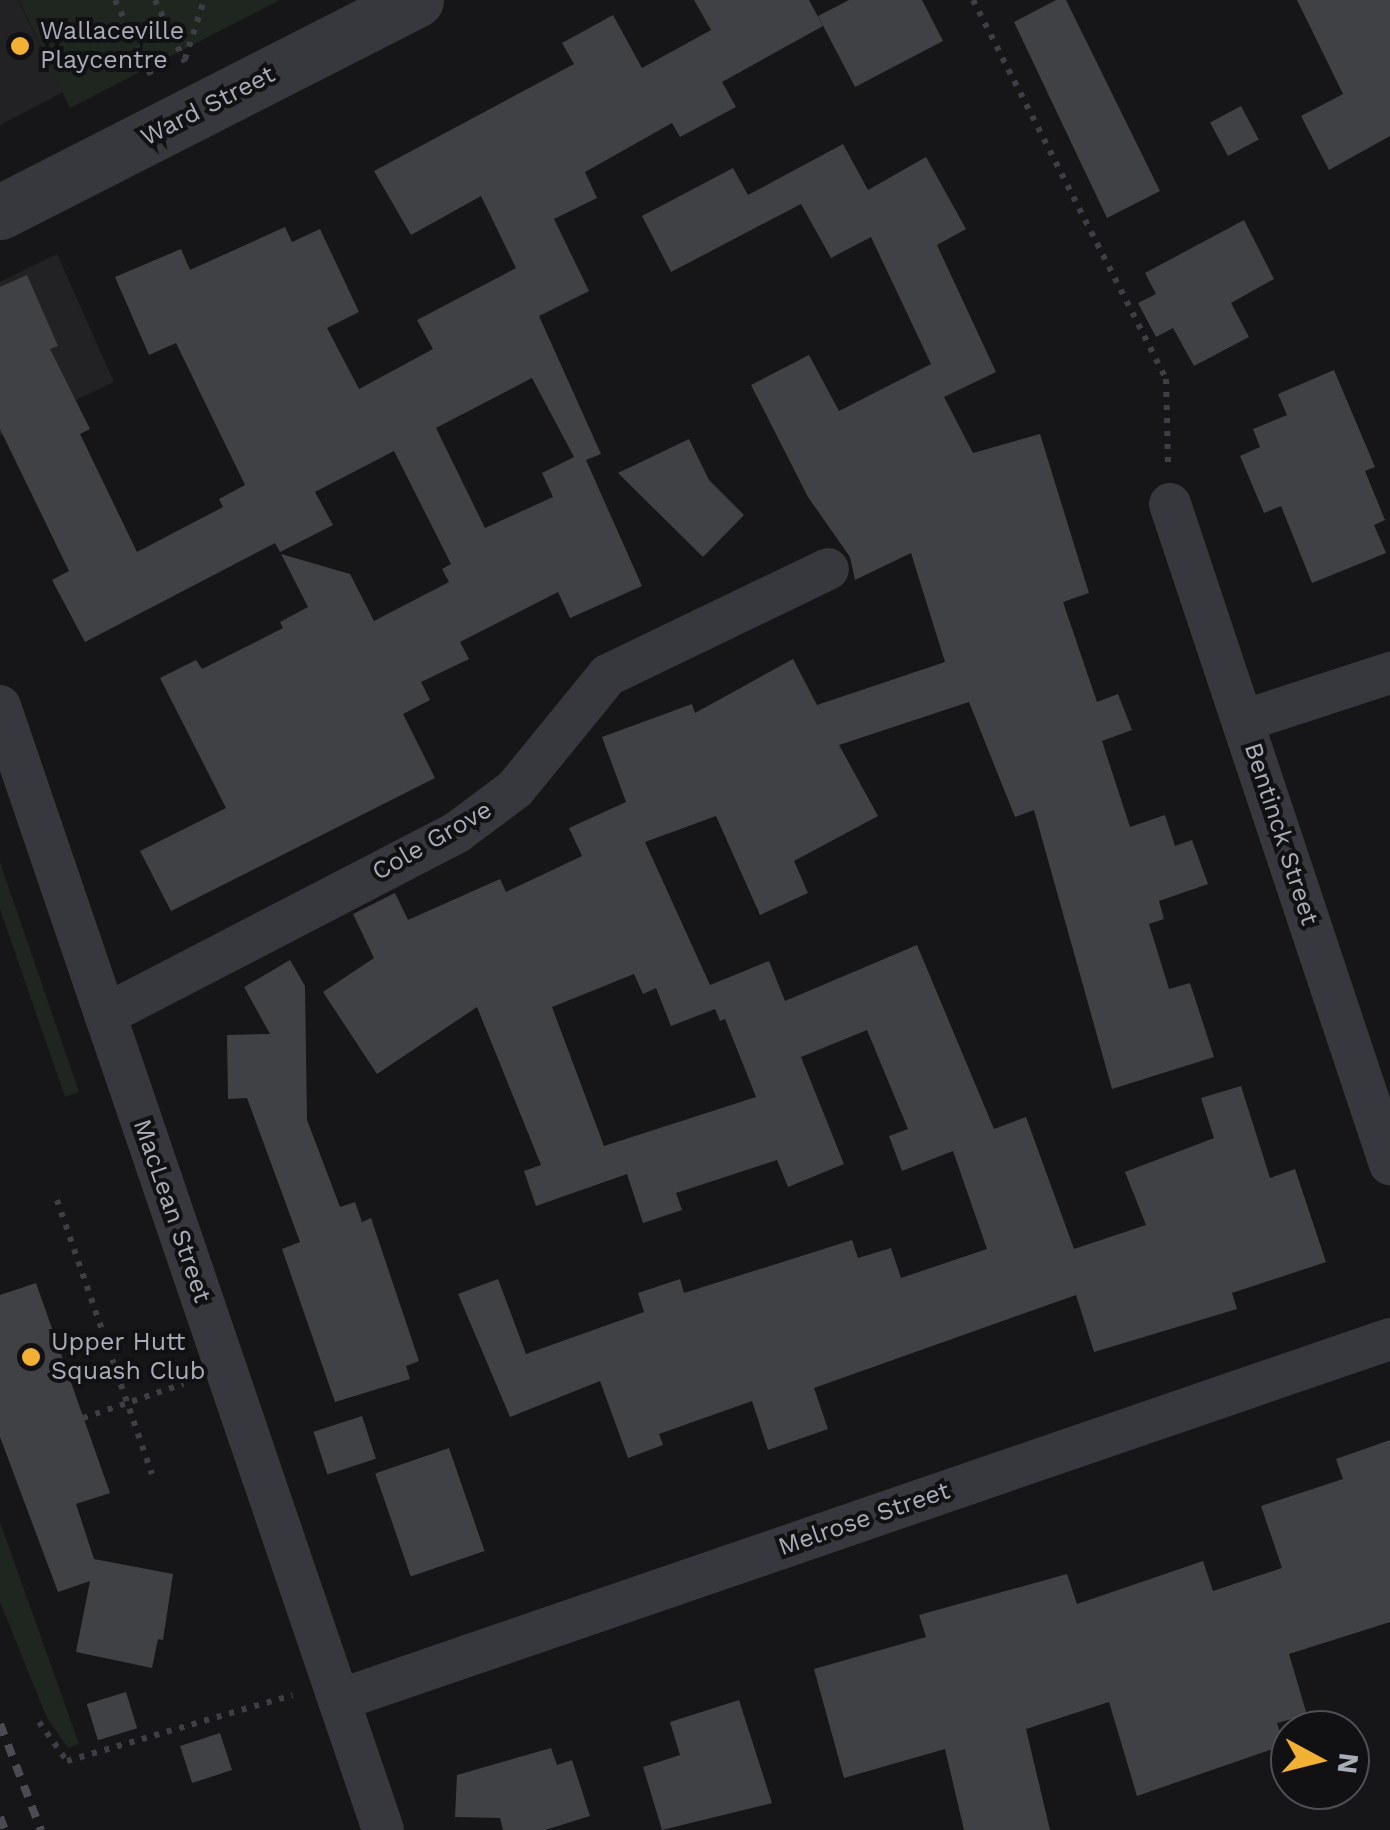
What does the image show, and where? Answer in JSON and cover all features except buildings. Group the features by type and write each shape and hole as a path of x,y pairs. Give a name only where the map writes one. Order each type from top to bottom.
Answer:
{"street":[{"name":"Ward Street","path":"0,212 196,83 416,0"},
{"name":"Bentinck Street","path":"1170,504 1390,1164"},
{"name":"Cole Grove","path":"106,1015 456,833 515,789 608,675 828,568"},
{"path":"1243,721 1390,673"},
{"name":"MacLean Street","path":"0,706 383,1830"},
{"name":"Melrose Street","path":"339,1700 1390,1339"}],"path":[{"path":"115,0 151,75"},
{"path":"155,0 196,83"},
{"path":"196,83 204,0"},
{"path":"974,0 1166,379 1170,504"},
{"path":"57,1200 152,1474"},
{"path":"83,1418 183,1384"},
{"path":"39,1722 67,1761 286,1694 339,1700"}],"shaded area":[{"name":"Wallaceville Playcentre","path":"0,0 18,0 63,92 0,125"},
{"path":"19,0 280,0 70,108"},
{"path":"57,254 114,382 0,436 0,282"},
{"path":"0,862 79,1092 65,1097 0,909"},
{"path":"0,1522 79,1744 68,1748 47,1718 0,1602"}],"railway":[{"path":"0,1724 41,1830"},
{"path":"0,1817 5,1830"}],"place":[{"name":"Wallaceville Playcentre","path":"20,46"},
{"name":"Upper Hutt Squash Club","path":"31,1357"}]}
